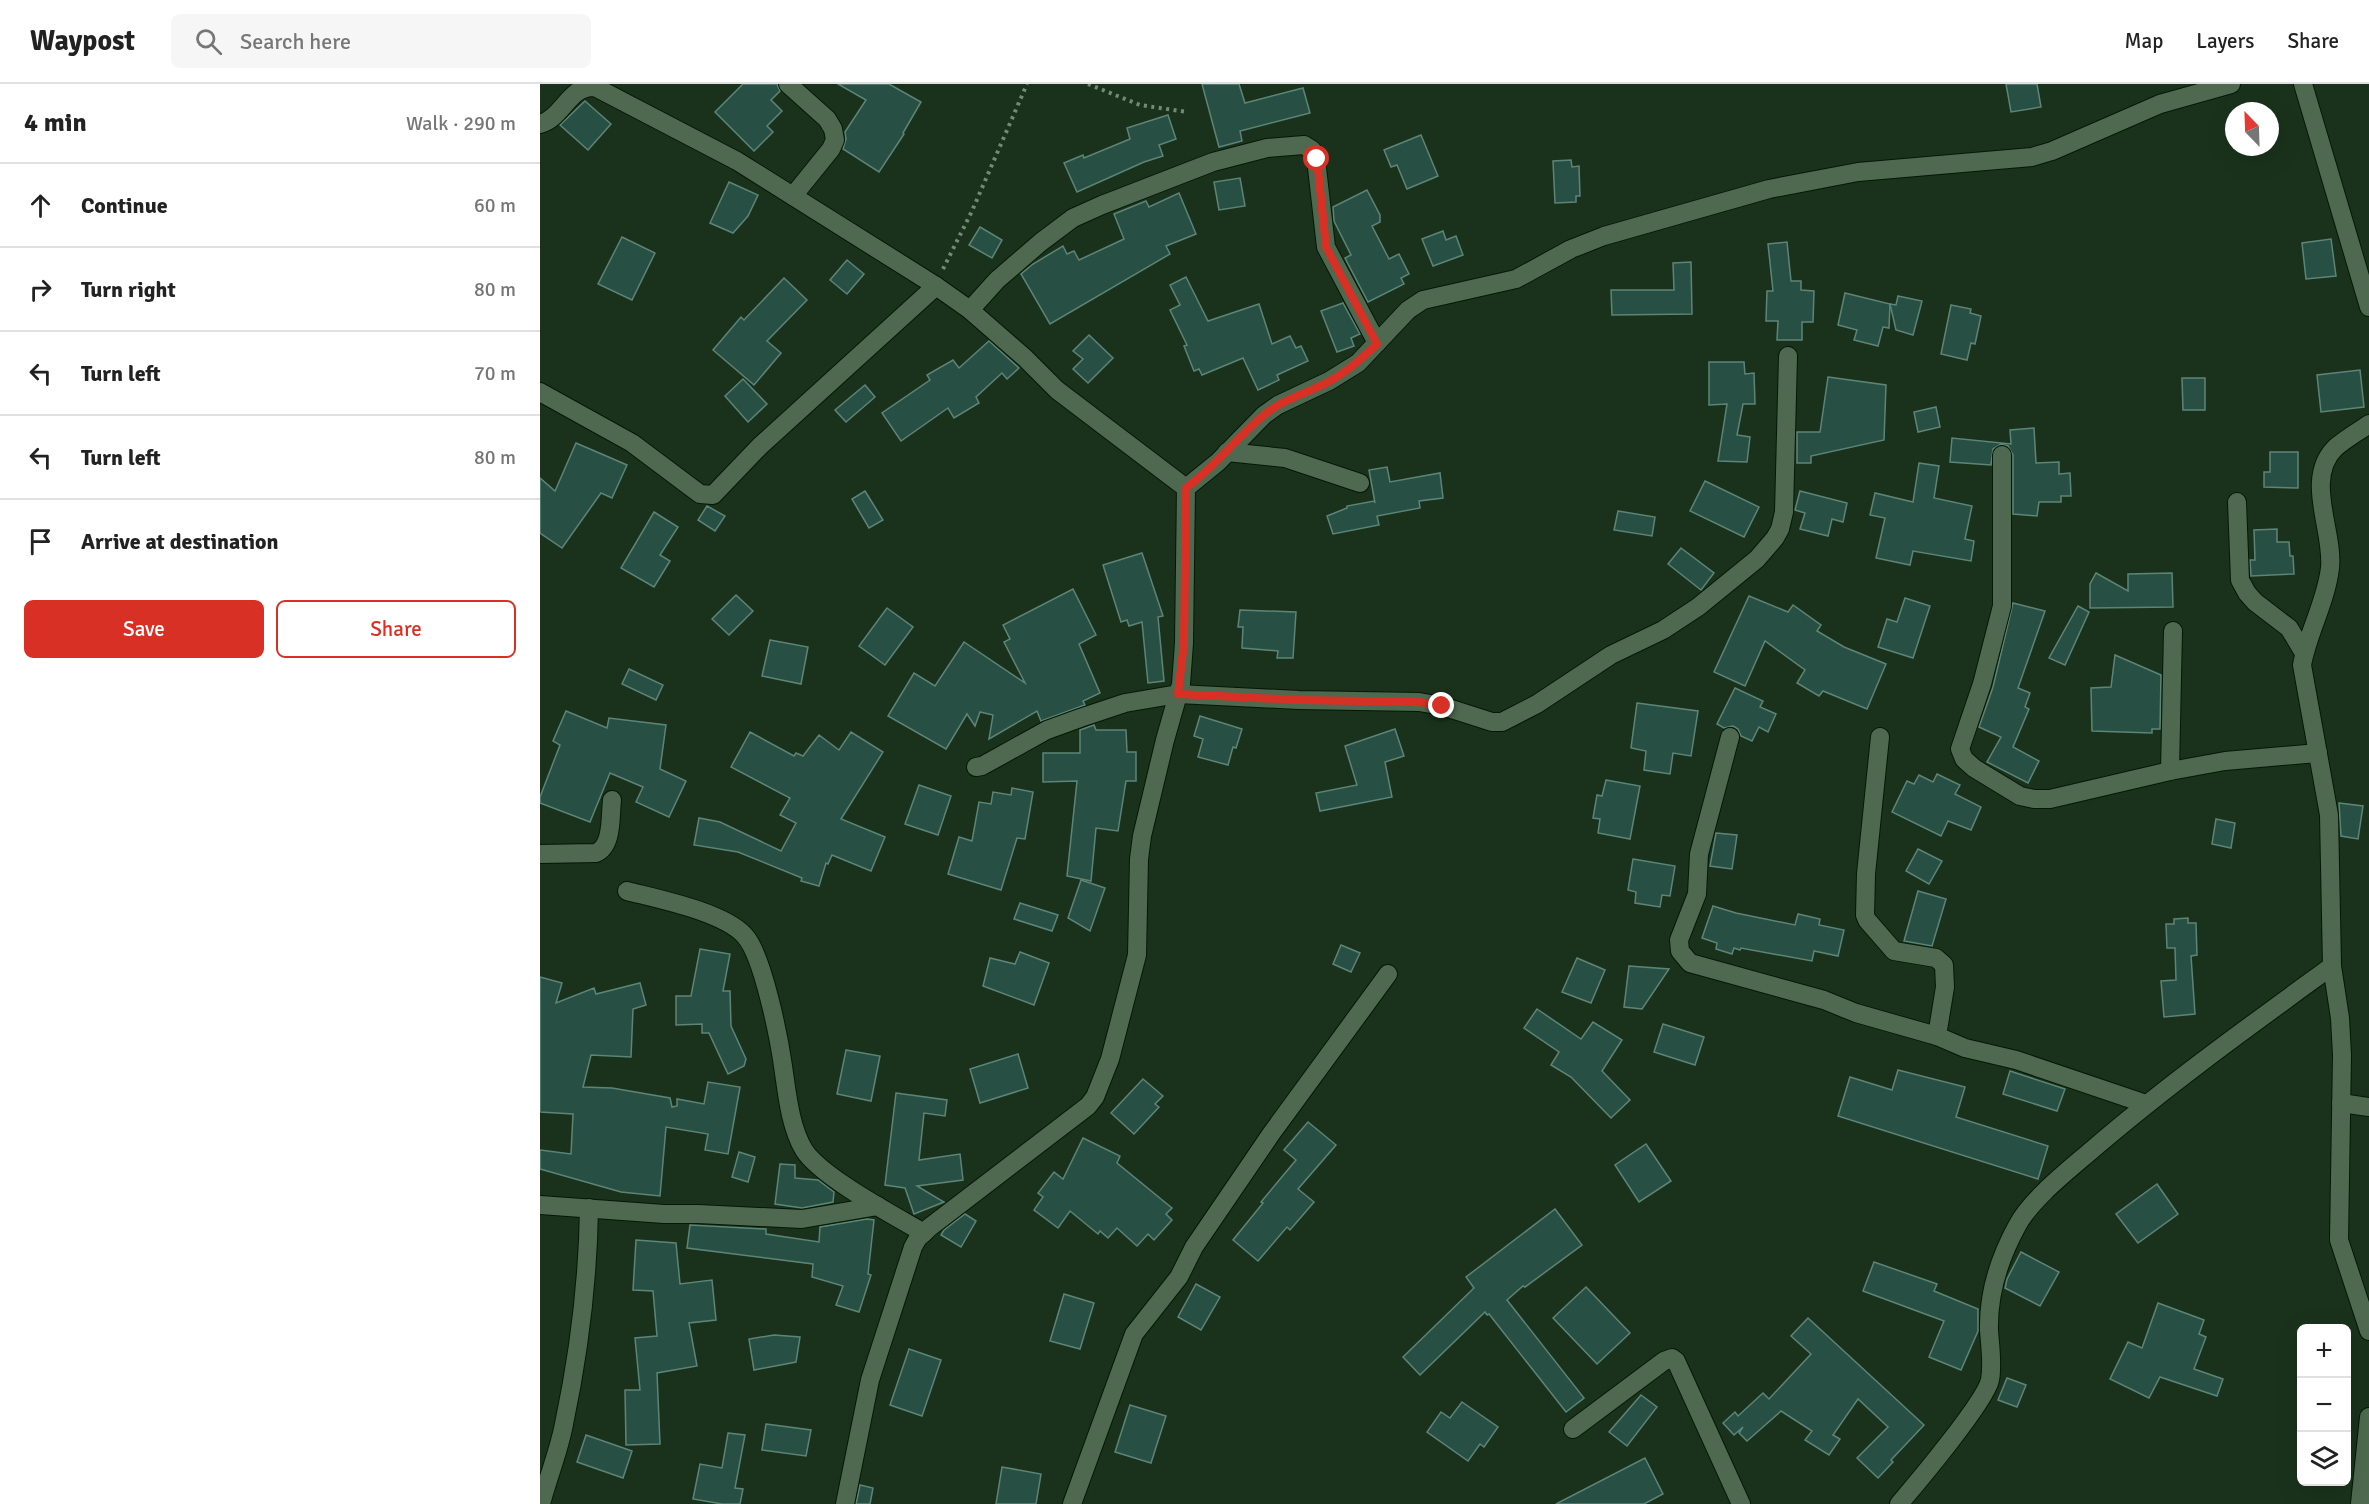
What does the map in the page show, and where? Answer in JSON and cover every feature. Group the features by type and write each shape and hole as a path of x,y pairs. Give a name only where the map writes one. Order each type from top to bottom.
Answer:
{"street":[{"path":"788,84 827,119 833,129 835,140 831,149 793,196"},
{"path":"1186,488 1200,478 1264,415 1358,363 1408,310 1423,300 1516,279 1571,249 1604,236 1770,189 1833,176 2032,157 2052,151 2160,104 2231,84"},
{"path":"2303,84 2369,307"},
{"path":"540,124 550,119 578,91 586,86 595,87 737,161 936,286 970,310 1025,358 1057,390 1186,488"},
{"path":"970,310 997,280 1073,218 1213,162 1267,148 1304,145 1312,150 1317,159 1326,247 1377,344"},
{"path":"540,392 632,443 700,494 712,495 821,389 936,286"},
{"path":"976,767 982,766 1047,730 1080,718 1142,699 1178,694 1299,700 1419,702 1442,706 1497,723 1538,704 1611,655 1681,620 1757,559 1776,538 1784,512 1788,356"},
{"path":"2369,424 2335,449 2324,465 2321,485 2330,565 2324,598 2304,653 2302,676 2329,816 2332,966 2340,1018 2339,1240 2369,1331"},
{"path":"1227,452 1285,458 1360,483"},
{"path":"2002,455 2002,606 1982,684 1960,749 1964,759 1974,768 2020,796 2050,799 2170,771 2225,761 2318,753"},
{"path":"845,1504 870,1380 913,1247 924,1233 1048,1138 1095,1097 1110,1059 1137,955 1139,860 1142,836 1178,694 1184,643 1186,488"},
{"path":"2237,502 2240,580 2255,602 2289,628 2304,653"},
{"path":"2170,771 2173,631"},
{"path":"1730,736 1700,854 1697,894 1679,939 1683,955 1690,963 1701,968 1756,980 1937,1036 1965,1048 2016,1060 2145,1104"},
{"path":"1880,737 1864,910 1867,920 1894,951 1936,958 1944,965 1945,987 1937,1036"},
{"path":"540,854 596,853 602,850 607,844 612,800"},
{"path":"627,891 717,918 747,938 760,969 778,1032 787,1092 804,1149 816,1163 878,1206 924,1233"},
{"path":"1899,1504 1986,1393 1991,1367 1989,1328 1994,1279 2002,1256 2019,1222 2052,1184 2145,1104 2235,1035 2332,966"},
{"path":"1072,1504 1134,1334 1179,1277 1194,1247 1271,1134 1388,974"},
{"path":"2341,1103 2369,1107"},
{"path":"540,1205 664,1215 698,1214 802,1219 878,1206"},
{"path":"542,1504 564,1426 575,1365 589,1238 589,1208"},
{"path":"1573,1429 1664,1361 1672,1358 1676,1361 1741,1504"},
{"path":"2360,1504 2369,1417"}],"path":[{"path":"936,286 950,252 972,211 1027,84"},
{"path":"1088,84 1140,105 1186,112"}],"building":[{"path":"743,84 777,84 780,91 771,100 782,111 767,126 773,132 754,151 715,112"},
{"path":"838,84 889,84 921,102 904,134 879,172 843,149 846,139 845,132 866,100"},
{"path":"1202,84 1239,84 1245,103 1303,88 1310,113 1240,131 1242,141 1219,147"},
{"path":"2006,84 2037,84 2041,107 2011,112"},
{"path":"585,101 611,124 588,150 560,125"},
{"path":"1168,115 1176,139 1159,145 1163,156 1144,162 1077,192 1064,163 1083,155 1084,158 1130,139 1127,128"},
{"path":"1421,135 1438,176 1407,189 1397,165 1391,167 1384,150"},
{"path":"1571,160 1572,167 1579,166 1580,196 1576,196 1576,202 1555,203 1553,161"},
{"path":"1240,178 1245,206 1219,210 1214,182"},
{"path":"729,182 758,195 748,216 733,233 710,223"},
{"path":"1367,190 1380,215 1380,222 1372,226 1389,259 1399,254 1409,274 1401,278 1404,284 1368,302 1345,258 1351,255 1334,221 1333,207"},
{"path":"1179,193 1196,234 1166,246 1170,254 1050,324 1021,274 1063,246 1067,254 1074,251 1079,260 1124,239 1114,214 1146,201 1149,207"},
{"path":"980,227 1002,240 992,258 969,245"},
{"path":"1443,231 1446,240 1456,236 1463,255 1433,266 1422,239"},
{"path":"622,237 655,253 632,300 598,284"},
{"path":"2331,239 2336,276 2306,279 2302,243"},
{"path":"1787,242 1791,281 1801,281 1801,290 1814,291 1813,322 1802,322 1802,340 1777,340 1778,321 1766,321 1767,291 1773,291 1768,244"},
{"path":"847,260 864,274 847,294 830,280"},
{"path":"1691,262 1692,314 1612,315 1611,290 1674,290 1673,263"},
{"path":"1186,277 1208,321 1259,304 1272,344 1290,336 1296,348 1301,346 1308,361 1277,375 1279,380 1258,390 1243,358 1202,375 1199,369 1194,371 1184,346 1187,345 1170,310 1180,305 1170,285"},
{"path":"784,278 807,300 767,341 781,353 754,385 713,350 741,317 744,320"},
{"path":"1845,293 1890,304 1889,328 1883,327 1878,346 1854,340 1857,330 1838,325"},
{"path":"1898,296 1922,301 1913,335 1896,330 1890,304 1896,305"},
{"path":"1343,303 1360,334 1351,338 1354,346 1337,352 1321,311"},
{"path":"1951,305 1971,309 1970,313 1981,316 1975,344 1971,343 1967,360 1941,354"},
{"path":"1089,335 1113,358 1088,383 1073,369 1083,359 1073,351"},
{"path":"989,341 1019,368 1007,379 1002,373 976,397 979,403 954,418 948,408 901,441 882,413 930,380 927,375 953,360 959,368"},
{"path":"1709,362 1744,362 1745,374 1754,373 1755,404 1743,404 1737,435 1750,437 1747,462 1718,461 1727,404 1709,405"},
{"path":"2360,370 2364,407 2321,412 2317,375"},
{"path":"1828,377 1886,385 1884,440 1811,456 1811,463 1797,463 1797,432 1820,432"},
{"path":"2182,378 2205,378 2205,410 2183,410"},
{"path":"743,379 767,404 748,422 725,396"},
{"path":"865,385 875,397 846,422 835,410"},
{"path":"1936,407 1940,427 1918,432 1914,412"},
{"path":"2034,428 2036,463 2059,462 2059,474 2070,473 2071,496 2061,496 2061,502 2039,502 2037,516 2013,514 2013,455 2008,446 2001,444 1993,449 1991,465 1950,462 1952,438 2011,444 2010,430"},
{"path":"576,443 627,465 612,498 601,493 562,548 540,533 540,478 555,491"},
{"path":"2270,452 2298,452 2298,488 2264,487 2264,472 2270,472"},
{"path":"1919,463 1939,466 1934,498 1972,506 1965,539 1974,541 1971,561 1913,551 1910,565 1876,558 1885,518 1870,515 1875,493 1913,502"},
{"path":"1387,467 1390,482 1440,473 1443,498 1419,501 1420,508 1377,516 1379,525 1333,534 1327,516 1347,506 1374,501 1375,503 1369,470"},
{"path":"1705,481 1759,507 1744,537 1690,511"},
{"path":"865,491 883,520 869,528 852,499"},
{"path":"1800,491 1847,503 1843,522 1832,519 1828,536 1800,529 1805,513 1795,510"},
{"path":"707,506 725,516 715,531 698,520"},
{"path":"1618,511 1655,517 1652,536 1614,530"},
{"path":"654,512 678,527 660,555 670,561 654,587 621,568"},
{"path":"2277,529 2277,542 2289,542 2294,574 2251,576 2250,560 2255,560 2254,530"},
{"path":"1681,548 1714,573 1701,590 1668,564"},
{"path":"1142,553 1163,616 1158,617 1164,681 1148,683 1142,622 1129,626 1127,620 1121,622 1103,565"},
{"path":"2096,573 2128,591 2128,574 2172,573 2173,607 2090,608 2090,584"},
{"path":"1073,589 1096,635 1079,644 1100,693 1083,701 1085,705 1041,721 1037,711 989,739 993,715 980,712 975,726 967,714 946,749 888,716 914,673 935,686 964,642 1025,683 1004,642 1010,639 1003,625"},
{"path":"736,595 753,611 729,635 712,619"},
{"path":"1749,596 1788,612 1793,605 1821,625 1817,631 1844,647 1886,664 1867,709 1823,691 1819,696 1797,683 1805,670 1765,641 1745,686 1714,672"},
{"path":"1905,598 1930,606 1913,658 1878,647 1887,619 1897,622"},
{"path":"2013,603 2045,611 2018,688 2030,693 2025,707 2029,709 2013,747 2039,761 2028,783 1987,762 2001,737 1979,727 1993,687"},
{"path":"2078,606 2089,612 2065,665 2049,658"},
{"path":"887,608 913,627 885,665 859,646"},
{"path":"1240,610 1296,612 1293,658 1277,658 1278,651 1242,648 1243,627 1238,627"},
{"path":"770,640 808,647 801,684 762,676"},
{"path":"2115,655 2161,675 2160,729 2152,729 2152,733 2092,731 2091,688 2111,687"},
{"path":"629,669 663,685 656,700 622,684"},
{"path":"1735,688 1763,701 1760,707 1776,714 1768,732 1759,727 1752,741 1741,736 1738,729 1733,726 1724,728 1717,724"},
{"path":"1637,703 1698,711 1691,756 1673,753 1670,774 1644,770 1646,751 1631,748"},
{"path":"566,711 607,728 609,718 666,725 660,769 686,781 669,817 636,802 643,787 610,773 590,822 540,803 540,797 560,745 553,741"},
{"path":"1200,716 1242,729 1236,748 1233,747 1228,765 1198,757 1203,739 1194,736"},
{"path":"1094,725 1096,730 1126,730 1127,752 1136,752 1136,781 1126,781 1118,831 1096,828 1091,881 1067,876 1077,781 1043,782 1043,753 1080,753 1080,730"},
{"path":"1395,729 1404,756 1385,762 1392,797 1320,811 1316,793 1357,785 1345,746"},
{"path":"750,732 794,756 796,753 803,756 819,735 839,750 851,732 883,752 841,819 885,837 871,871 832,855 828,864 826,863 819,886 801,881 802,878 738,852 694,845 699,818 720,822 781,851 796,823 780,815 790,798 731,767"},
{"path":"1937,774 1960,785 1955,794 1981,807 1971,830 1948,821 1941,836 1892,812 1907,781 1914,784 1919,775 1933,782"},
{"path":"1606,780 1640,786 1630,839 1598,833 1600,819 1593,818 1597,795 1602,796"},
{"path":"919,785 951,796 938,835 905,824"},
{"path":"1012,788 1033,792 1025,839 1017,838 1001,890 948,874 959,837 972,841 979,802 991,804 993,792 1011,795"},
{"path":"2339,803 2363,806 2358,839 2341,836"},
{"path":"2216,819 2235,823 2231,848 2212,844"},
{"path":"1716,833 1737,835 1732,869 1710,866"},
{"path":"1918,849 1942,861 1929,884 1906,871"},
{"path":"1633,859 1675,866 1670,896 1662,895 1660,907 1635,903 1636,892 1628,890"},
{"path":"1081,880 1105,888 1090,931 1068,918"},
{"path":"1918,891 1946,899 1932,946 1904,941"},
{"path":"1020,903 1058,915 1052,931 1014,919"},
{"path":"1713,906 1795,925 1798,914 1820,919 1819,925 1844,930 1838,956 1814,951 1812,961 1741,948 1740,950 1734,948 1732,954 1716,949 1717,943 1702,938"},
{"path":"2188,918 2188,923 2196,923 2197,955 2191,956 2195,1014 2164,1017 2161,981 2176,980 2175,948 2167,948 2166,924 2174,924 2174,919"},
{"path":"1341,945 1360,953 1351,972 1333,964"},
{"path":"700,949 730,954 723,991 730,991 731,1026 746,1059 744,1066 728,1074 709,1033 702,1033 702,1024 676,1025 676,996 691,996"},
{"path":"1020,952 1049,963 1034,1005 983,986 990,958 1015,964"},
{"path":"1577,958 1605,970 1591,1003 1562,992"},
{"path":"1629,966 1669,969 1642,1009 1624,1007"},
{"path":"540,977 562,983 556,1003 594,988 596,994 640,983 646,1005 633,1009 631,1057 591,1055 583,1087 612,1088 670,1098 672,1107 677,1106 677,1099 704,1104 708,1082 740,1087 728,1154 705,1150 708,1134 666,1127 660,1196 621,1192 540,1169 540,1150 571,1154 573,1114 540,1112"},
{"path":"1537,1009 1581,1039 1593,1022 1622,1040 1602,1071 1630,1100 1611,1118 1571,1077 1551,1065 1559,1052 1524,1028"},
{"path":"1663,1024 1704,1037 1695,1065 1654,1052"},
{"path":"846,1050 880,1056 871,1101 837,1094"},
{"path":"1018,1054 1028,1088 980,1103 970,1069"},
{"path":"1898,1070 1965,1087 1956,1117 2048,1146 2038,1179 1838,1116 1850,1077 1892,1090"},
{"path":"2010,1071 2065,1089 2057,1111 2003,1094"},
{"path":"1143,1079 1163,1096 1155,1104 1159,1107 1134,1134 1111,1113"},
{"path":"896,1093 947,1100 945,1116 924,1113 919,1160 960,1154 963,1180 917,1186 944,1202 914,1214 905,1188 885,1185"},
{"path":"1308,1122 1336,1145 1298,1189 1314,1202 1290,1230 1287,1227 1258,1261 1233,1240 1296,1160 1284,1150"},
{"path":"1083,1138 1120,1156 1117,1163 1172,1208 1166,1214 1172,1220 1154,1240 1148,1234 1137,1246 1117,1228 1108,1238 1100,1231 1098,1234 1070,1211 1058,1228 1034,1210 1043,1197 1038,1193 1054,1172 1063,1179"},
{"path":"1646,1144 1671,1181 1639,1202 1615,1165"},
{"path":"739,1152 755,1157 748,1182 732,1177"},
{"path":"780,1164 795,1165 795,1178 818,1180 834,1192 833,1202 802,1208 775,1204"},
{"path":"2157,1184 2178,1214 2138,1243 2116,1214"},
{"path":"1555,1209 1582,1245 1525,1287 1523,1286 1507,1300 1584,1398 1566,1412 1489,1314 1485,1312 1420,1375 1403,1357 1474,1288 1466,1277"},
{"path":"965,1214 976,1221 961,1247 941,1235"},
{"path":"867,1219 874,1220 868,1274 871,1275 859,1312 836,1305 843,1286 812,1277 813,1264 687,1248 690,1225 766,1229 766,1234 819,1242 820,1227"},
{"path":"636,1240 676,1243 680,1284 712,1280 716,1320 689,1323 697,1366 657,1373 660,1444 626,1445 625,1390 640,1390 635,1338 657,1336 653,1291 633,1290"},
{"path":"2021,1252 2059,1272 2040,1306 2005,1288 2007,1279"},
{"path":"1874,1262 1937,1284 1934,1291 1978,1309 1978,1331 1961,1370 1929,1357 1944,1321 1863,1291"},
{"path":"1196,1284 1220,1297 1201,1330 1178,1317"},
{"path":"1586,1287 1630,1333 1597,1364 1553,1318"},
{"path":"1064,1294 1094,1303 1080,1349 1050,1341"},
{"path":"2158,1303 2204,1320 2199,1334 2206,1337 2194,1369 2223,1379 2217,1396 2160,1377 2149,1398 2110,1379 2128,1342 2142,1348"},
{"path":"1808,1318 1924,1425 1891,1460 1893,1462 1878,1478 1857,1458 1888,1427 1858,1399 1833,1435 1840,1439 1829,1455 1805,1440 1812,1431 1781,1411 1747,1441 1739,1433 1743,1427 1734,1435 1723,1423 1735,1412 1738,1416 1763,1393 1769,1399 1811,1354 1791,1336"},
{"path":"774,1335 800,1337 796,1362 754,1370 749,1339"},
{"path":"909,1349 941,1360 922,1416 890,1405"},
{"path":"2007,1378 2026,1385 2017,1407 1998,1400"},
{"path":"1641,1395 1657,1407 1627,1446 1609,1432"},
{"path":"1462,1402 1498,1427 1484,1447 1480,1444 1468,1461 1427,1432 1441,1412 1450,1418"},
{"path":"1130,1405 1166,1416 1151,1463 1115,1452"},
{"path":"766,1424 811,1430 806,1456 762,1450"},
{"path":"728,1433 745,1435 735,1488 743,1489 740,1504 722,1504 693,1499 700,1464 722,1468"},
{"path":"586,1435 632,1451 623,1478 577,1462"},
{"path":"1645,1458 1663,1494 1644,1504 1556,1504"},
{"path":"1002,1467 1041,1474 1036,1504 996,1504"},
{"path":"860,1485 873,1488 870,1504 856,1504"}],"route":[{"path":"1317,159 1326,247 1377,344 1358,363 1329,381 1278,405 1264,415 1218,462 1186,488 1184,643 1181,684 1178,694 1299,700 1419,702 1442,706"}]}
